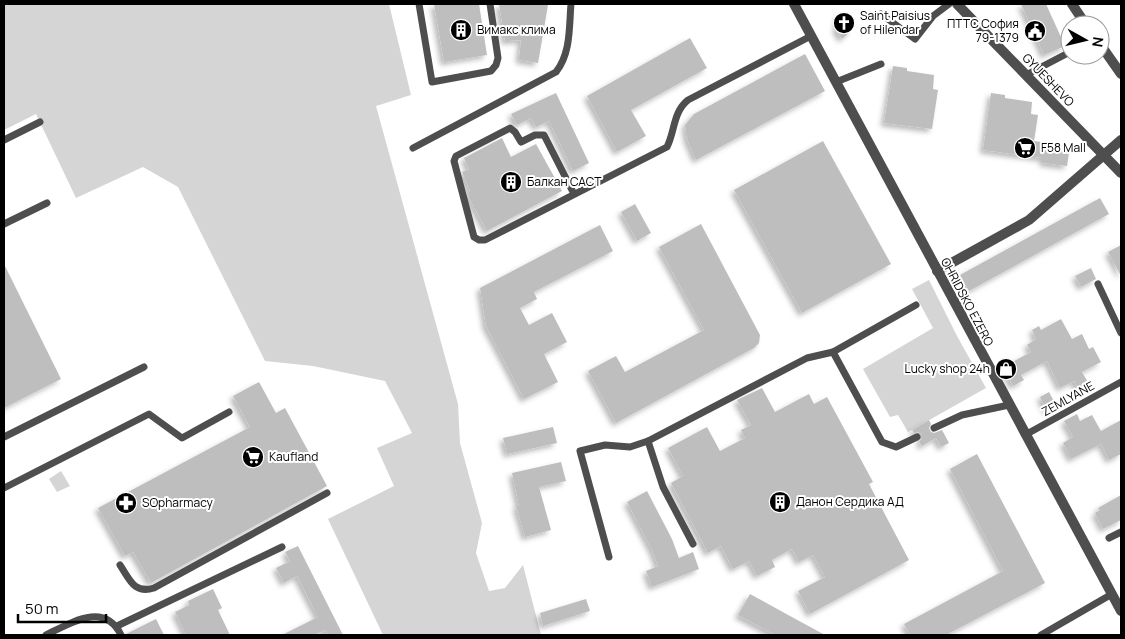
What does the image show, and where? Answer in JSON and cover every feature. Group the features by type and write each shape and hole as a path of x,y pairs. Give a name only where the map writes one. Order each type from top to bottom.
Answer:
{"street":[{"name":"OHRIDSKO EZERO","path":"794,4 936,271 1121,611"},
{"path":"960,7 972,4"},
{"path":"1072,4 1079,15"},
{"name":"GYUESHEVO","path":"960,7 1121,173"},
{"path":"1110,58 1121,74"},
{"path":"936,271 1029,220 1121,140"}],"lane":[{"path":"418,4 432,82 491,71 496,65 498,51 490,4"},
{"path":"413,148 556,72 562,64 568,45 571,4"},
{"path":"881,14 915,39 933,16 948,4"},
{"path":"574,194 544,136 535,134 520,142 515,132 510,128 456,156 454,161 474,238 485,240 667,147 680,106 810,36"},
{"path":"1026,75 1060,57"},
{"path":"836,82 881,64"},
{"path":"4,140 40,122"},
{"path":"4,224 47,203"},
{"path":"1098,284 1121,333"},
{"path":"610,558 580,451 605,445 630,447 648,441 807,358 833,352 916,305"},
{"path":"833,352 882,442 896,447 917,438"},
{"path":"4,437 144,367"},
{"name":"ZEMLYANE","path":"1025,435 1121,382"},
{"path":"934,428 962,415 1009,405"},
{"path":"4,488 149,414 182,438 229,412"},
{"path":"648,441 662,487 693,544"},
{"path":"120,565 136,587 145,590 154,588 327,493"},
{"path":"1109,538 1121,532"},
{"path":"117,626 282,547"},
{"path":"1041,635 1112,594"},
{"path":"46,635 71,623 96,617 104,617 110,620 117,626 122,635"}],"shaded area":[{"path":"4,4 389,4 411,95 376,106 458,404 460,443 482,523 476,553 489,591 505,588 523,565 541,635 383,635 328,519 394,486 377,448 412,433 385,381 313,366 265,361 178,187 143,167 76,198 36,114 4,130"},
{"path":"929,280 986,388 908,432 898,415 890,417 863,369 933,328 912,289"},
{"path":"61,471 70,486 57,492 49,479"}],"building":[{"name":"Вимакс клима","path":"434,4 479,4 487,55 444,62"},
{"path":"499,4 548,5 538,63 519,60 521,40 505,41"},
{"path":"1021,4 1046,4 1060,35 1060,48 1044,55"},
{"name":"Saint Paisius of Hilendar","path":"839,13 851,14 852,17 850,32 842,39 836,30"},
{"path":"690,38 707,68 631,110 646,136 617,152 587,96"},
{"path":"805,54 825,91 696,160 687,139 685,125 694,114"},
{"path":"893,66 907,68 907,71 934,75 933,89 938,90 932,129 884,123"},
{"path":"556,93 589,163 573,171 549,121 536,127 531,118 517,125 511,114"},
{"path":"991,93 1005,95 1005,98 1032,102 1031,114 1038,115 1034,141 1070,146 1067,166 1043,163 1043,158 983,150"},
{"name":"Балкан САСТ","path":"502,138 511,157 536,144 562,191 487,231 469,198 468,193 470,191 462,172 469,169 464,158"},
{"path":"823,141 891,264 802,313 734,190"},
{"path":"1100,198 1109,214 969,291 960,275"},
{"path":"635,204 651,233 637,241 621,212"},
{"path":"701,224 760,335 759,343 754,348 616,423 588,371 616,356 625,372 704,330 659,247"},
{"path":"600,225 613,251 534,292 537,299 520,308 529,325 552,313 567,342 544,354 558,382 524,399 486,326 480,288"},
{"path":"1121,245 1121,276 1108,252"},
{"path":"4,264 61,379 4,408"},
{"path":"1091,268 1096,279 1081,287 1075,276"},
{"path":"1061,319 1072,339 1082,334 1089,349 1093,347 1101,362 1082,372 1089,384 1079,390 1074,381 1060,388 1047,361 1021,375 1024,380 1013,386 1003,367 1031,352 1027,345 1036,339 1032,330 1039,326 1041,330"},
{"name":"Kaufland","path":"259,382 276,413 285,408 327,486 151,583 133,552 125,556 98,508 250,427 233,396"},
{"name":"Данон Сердика АД","path":"762,388 775,412 809,394 814,404 827,397 873,482 869,484 909,560 810,614 798,591 825,577 813,555 799,562 792,549 772,560 775,567 757,576 749,561 733,569 721,546 708,553 671,483 683,476 668,448 707,427 720,451 745,438 741,430 751,425 737,400"},
{"path":"1049,392 1056,405 1047,411 1040,397"},
{"path":"1077,414 1080,421 1092,415 1101,431 1121,420 1121,454 1109,460 1101,444 1071,459 1063,443 1073,437 1064,421"},
{"path":"929,420 931,432 934,433 942,430 949,443 941,447 936,438 922,446 919,442 922,434 914,433 912,430"},
{"path":"553,427 557,443 507,454 503,438"},
{"path":"977,454 1045,583 946,635 910,635 904,624 1003,571 950,469"},
{"path":"561,462 566,481 539,487 551,530 525,537 516,506 519,506 512,473"},
{"path":"647,491 672,539 679,558 693,552 699,569 652,587 646,571 658,566 652,550 627,502"},
{"path":"1121,495 1121,520 1103,529 1095,513 1100,510 1098,508"},
{"path":"298,546 343,635 328,635 325,630 314,635 282,635 318,617 297,576 284,583 276,568 290,561 285,552"},
{"path":"213,589 222,608 218,610 230,635 186,635 175,612 189,605 188,601"},
{"path":"750,594 825,635 775,635 738,615"},
{"path":"586,599 590,611 543,626 540,613"},
{"path":"156,619 164,635 126,635 126,634"}],"place":[{"name":"Saint Paisius of Hilendar","path":"844,23"},
{"name":"Вимакс клима","path":"461,30"},
{"name":"ПТТС София 79-1379","path":"1035,31"},
{"name":"F58 Mall","path":"1025,148"},
{"name":"Балкан САСТ","path":"511,182"},
{"name":"Lucky shop 24h","path":"1006,369"},
{"name":"Kaufland","path":"253,457"},
{"name":"Данон Сердика АД","path":"780,502"},
{"name":"SOpharmacy","path":"126,503"}]}
